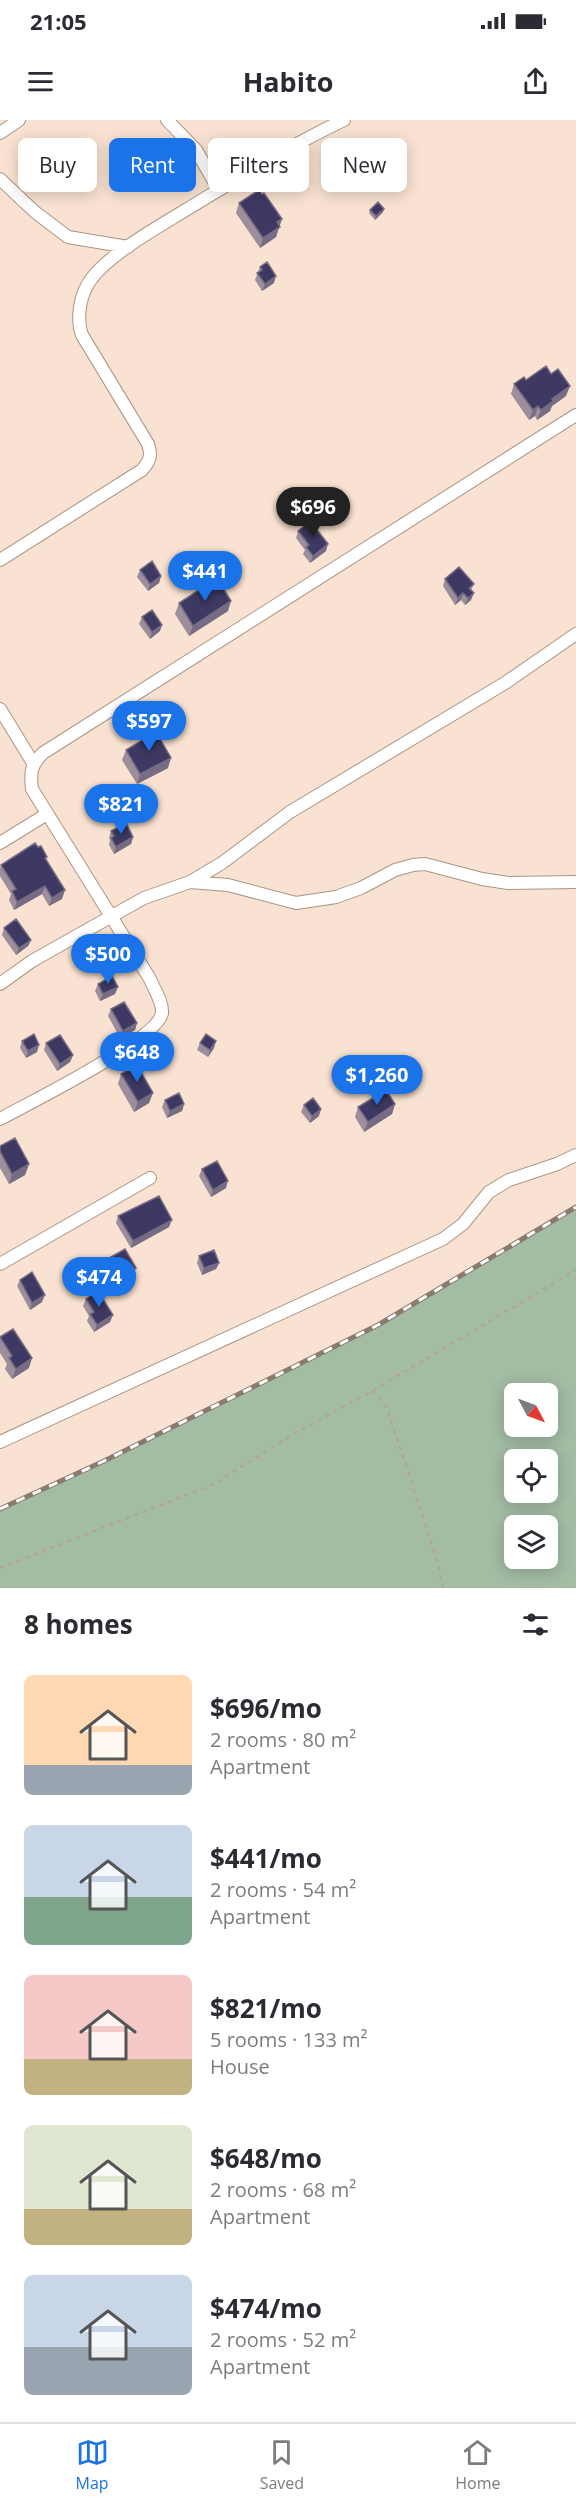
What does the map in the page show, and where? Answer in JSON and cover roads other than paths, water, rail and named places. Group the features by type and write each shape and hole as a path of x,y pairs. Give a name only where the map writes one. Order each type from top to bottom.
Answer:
{"street":[{"path":"0,133 19,120"},
{"path":"167,120 196,150 208,171"},
{"path":"306,138 331,123 344,120"},
{"path":"0,179 35,212 68,237 128,247"},
{"path":"0,560 142,470 149,462 151,453 148,444 82,335 79,324 84,294 92,279 128,247 216,192"},
{"path":"0,1119 108,1060 160,1019 161,1004 150,979 32,789 30,773 33,763 43,753 126,699 282,603 576,415"},
{"path":"0,984 32,961 144,898 190,882 222,863 290,812 505,683 576,634"},
{"path":"0,708 33,763"},
{"path":"0,843 47,814"},
{"path":"190,882 228,885 296,903 336,897 361,888 395,870 425,864 482,879 508,883 576,882"},
{"path":"0,1442 443,1239 463,1224 489,1192 509,1180 576,1155"},
{"path":"0,1264 150,1178"}],"railway":[{"path":"0,1509 104,1461 378,1325 576,1207"}]}
